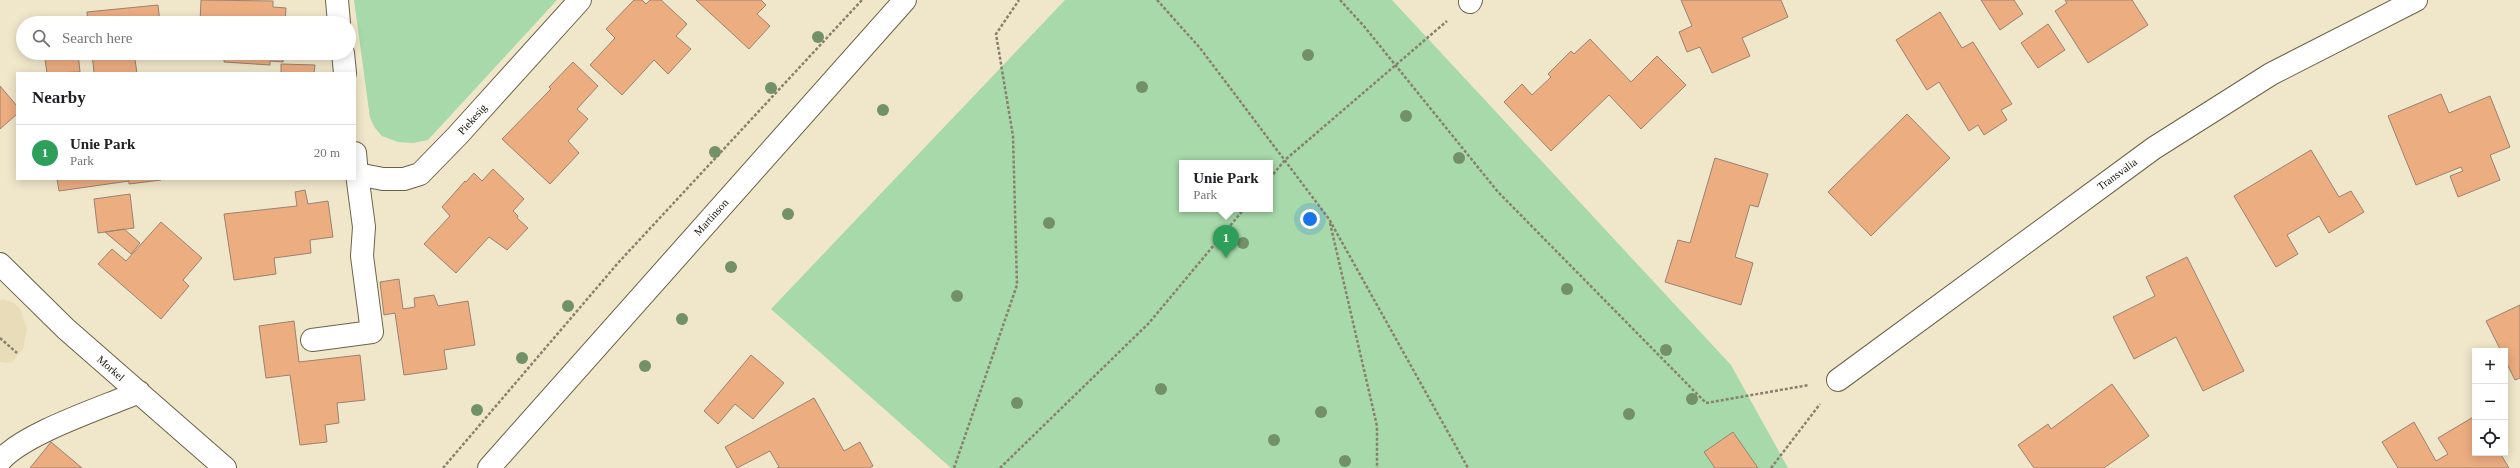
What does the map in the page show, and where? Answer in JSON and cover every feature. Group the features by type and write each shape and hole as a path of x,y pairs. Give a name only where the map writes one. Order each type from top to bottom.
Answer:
{"street":[{"path":"337,0 338,16"},
{"name":"Piekesig","path":"356,164 383,179 404,179 420,174 458,135 580,0"},
{"name":"Martinson","path":"489,468 905,0"},
{"name":"Transvalia","path":"1838,380 2154,148 2271,74 2416,0"},
{"path":"344,60 345,72"},
{"path":"312,340 372,332 362,256 364,228 356,164"},
{"name":"Morkel","path":"0,264 66,329 225,468"},
{"path":"0,461 8,452 32,438 139,392"}],"path":[{"path":"442,468 618,262 862,0"},
{"path":"954,468 1016,285 1013,136 996,34 1019,0"},
{"path":"1157,0 1200,48 1329,219 1468,468"},
{"path":"1340,0 1395,64 1498,192 1706,403 1838,380"},
{"path":"1273,174 1285,160 1395,64 1471,1"},
{"path":"1000,468 1149,323 1242,212"},
{"path":"1329,219 1377,426 1377,468"},
{"path":"0,338 17,353"},
{"path":"1771,468 1838,380"}],"shaded area":[{"path":"2,299 14,303 20,309 27,328 23,349 11,363 0,362 0,301"}],"green space":[{"path":"354,0 557,0 428,140 413,143 398,142 382,136 375,128 370,118"},
{"path":"1065,0 1392,0 1731,365 1788,468 951,468 771,309"}],"building":[{"path":"201,0 273,1 273,7 286,8 285,16 200,16"},
{"path":"634,0 642,0 646,4 650,0 661,0 687,24 676,36 691,49 668,74 654,60 622,95 590,65 615,38 606,29"},
{"path":"696,0 761,0 766,5 757,14 770,26 749,49"},
{"path":"1681,0 1781,0 1788,17 1742,38 1750,56 1712,73 1700,47 1687,52 1679,32 1692,26"},
{"path":"1981,0 2014,0 2023,14 2000,30"},
{"path":"2065,0 2132,0 2148,25 2088,63 2055,11 2067,3"},
{"path":"158,5 159,16 87,16 87,12"},
{"path":"1940,12 1962,48 1973,42 2012,104 2001,110 2007,120 1984,135 1978,125 1969,131 1939,82 1927,90 1896,40"},
{"path":"2048,24 2065,50 2038,68 2021,43"},
{"path":"1590,39 1631,82 1657,56 1686,85 1641,129 1609,95 1551,151 1504,102 1522,84 1532,95 1551,77 1548,74 1571,51 1574,54"},
{"path":"45,60 79,60 80,72 47,72"},
{"path":"93,60 135,60 137,72 94,72"},
{"path":"224,60 283,60 283,62 270,61 270,65 224,62"},
{"path":"573,62 598,86 577,109 588,119 568,141 579,153 550,184 502,139 551,89 549,87"},
{"path":"281,64 315,65 314,72 281,72"},
{"path":"0,86 16,105 16,115 0,129"},
{"path":"2441,94 2449,113 2490,96 2510,147 2490,155 2500,180 2458,197 2450,176 2463,171 2461,167 2416,185 2388,116"},
{"path":"1907,114 1950,158 1871,236 1828,192"},
{"path":"2311,150 2339,197 2351,191 2364,212 2329,233 2319,216 2287,235 2298,254 2276,267 2234,196"},
{"path":"1715,158 1768,174 1758,207 1750,205 1735,257 1753,263 1741,305 1665,282 1678,240 1690,243"},
{"path":"493,169 524,199 513,211 518,216 517,218 528,228 507,250 489,237 456,273 424,244 450,216 442,207 465,181 466,182 474,173 482,181"},
{"path":"57,180 161,180 129,184 129,181 59,191"},
{"path":"305,190 308,204 328,201 333,237 310,240 311,253 274,258 276,274 234,280 224,214 297,206 295,192"},
{"path":"130,194 134,228 98,233 94,199"},
{"path":"161,222 202,258 183,280 189,286 161,319 98,264 112,249 126,261"},
{"path":"124,229 140,243 131,254 105,232"},
{"path":"2187,257 2244,371 2203,391 2176,337 2134,359 2113,317 2155,296 2146,277"},
{"path":"399,279 403,309 415,307 414,298 434,295 438,306 468,301 475,345 444,350 447,369 404,375 395,313 384,315 380,282"},
{"path":"2520,305 2520,378 2515,380 2508,366 2508,348 2500,348 2486,321"},
{"path":"294,321 299,362 360,355 365,400 337,403 339,423 325,425 327,442 300,445 290,375 266,378 259,326"},
{"path":"751,355 784,383 753,419 735,404 718,424 704,411"},
{"path":"2112,384 2149,436 2104,468 2034,468 2018,445 2048,424 2051,429"},
{"path":"814,398 844,451 860,442 873,466 869,468 777,468 779,467 770,451 737,468 725,447"},
{"path":"2472,418 2472,456 2502,456 2509,468 2398,468 2382,442 2414,422 2436,461 2448,454 2438,438"},
{"path":"1733,432 1758,468 1715,468 1704,452"},
{"path":"51,442 82,468 30,468"}],"place":[{"name":"Unie Park","path":"1226,258"}]}
